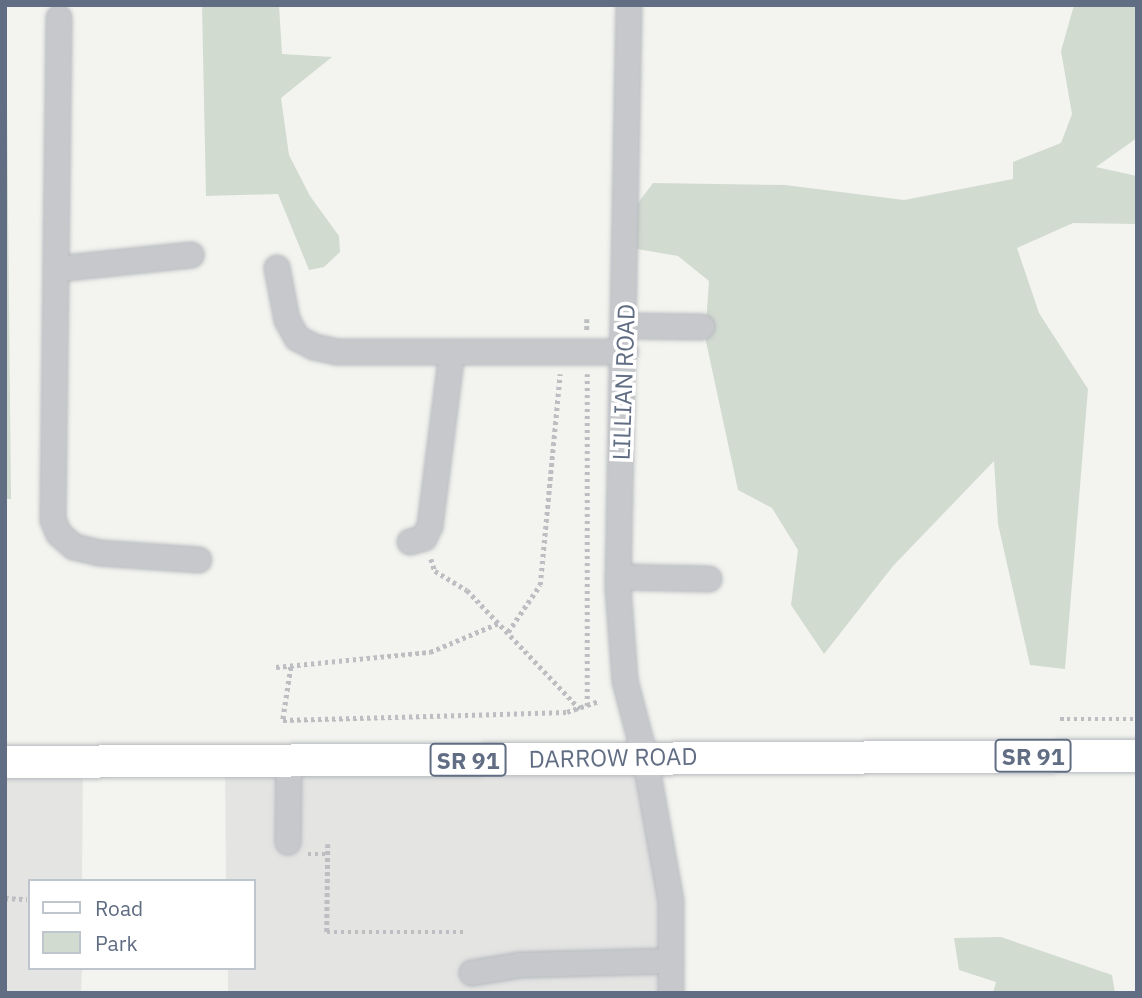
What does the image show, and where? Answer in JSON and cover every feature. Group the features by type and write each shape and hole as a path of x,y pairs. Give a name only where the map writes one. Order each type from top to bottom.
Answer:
{"main road":[{"name":"DARROW ROAD","path":"5,762 1137,755"}],"street":[{"name":"LILLIAN ROAD","path":"628,5 625,352 618,577 625,681 645,757 671,902 671,993"},
{"path":"60,18 53,520 59,534 75,547 100,553 199,560"},
{"path":"57,270 191,255"},
{"path":"277,268 287,320 297,338 314,347 337,352 625,352"},
{"path":"625,326 702,327"},
{"path":"417,540 430,526 452,352"},
{"path":"618,577 709,579"},
{"path":"288,842 289,761"},
{"path":"472,973 521,965 671,961"}],"path":[{"path":"508,632 540,585 576,352 587,319"},
{"path":"576,352 587,706"},
{"path":"417,540 435,570 467,590 581,709"},
{"path":"276,667 430,652 499,623"},
{"path":"291,667 284,720 581,709 599,701"},
{"path":"1060,719 1137,719"},
{"path":"328,844 327,932 467,932"},
{"path":"327,895 335,895"},
{"path":"5,898 27,899"}],"shaded area":[{"path":"645,757 671,993 228,993 228,970 256,970 256,879 226,879 225,761"},
{"path":"5,762 83,762 82,879 28,879 28,970 82,970 81,993 5,993"}],"green space":[{"path":"6,5 11,499 5,499"},
{"path":"202,5 279,5 282,54 332,57 281,98 289,155 310,196 339,236 340,252 324,267 309,270 278,194 206,196"},
{"path":"1074,5 1137,5 1137,138 1096,167 1137,176 1137,224 1073,223 1017,248 1039,313 1088,389 1065,669 1030,665 998,524 994,461 893,566 824,654 791,605 798,550 772,508 738,490 705,337 709,281 678,256 637,249 635,207 653,183 785,185 904,200 1013,179 1013,162 1061,143 1072,114 1061,51"},
{"path":"1001,937 1112,975 1115,993 993,993 996,982 959,970 954,938"}]}
